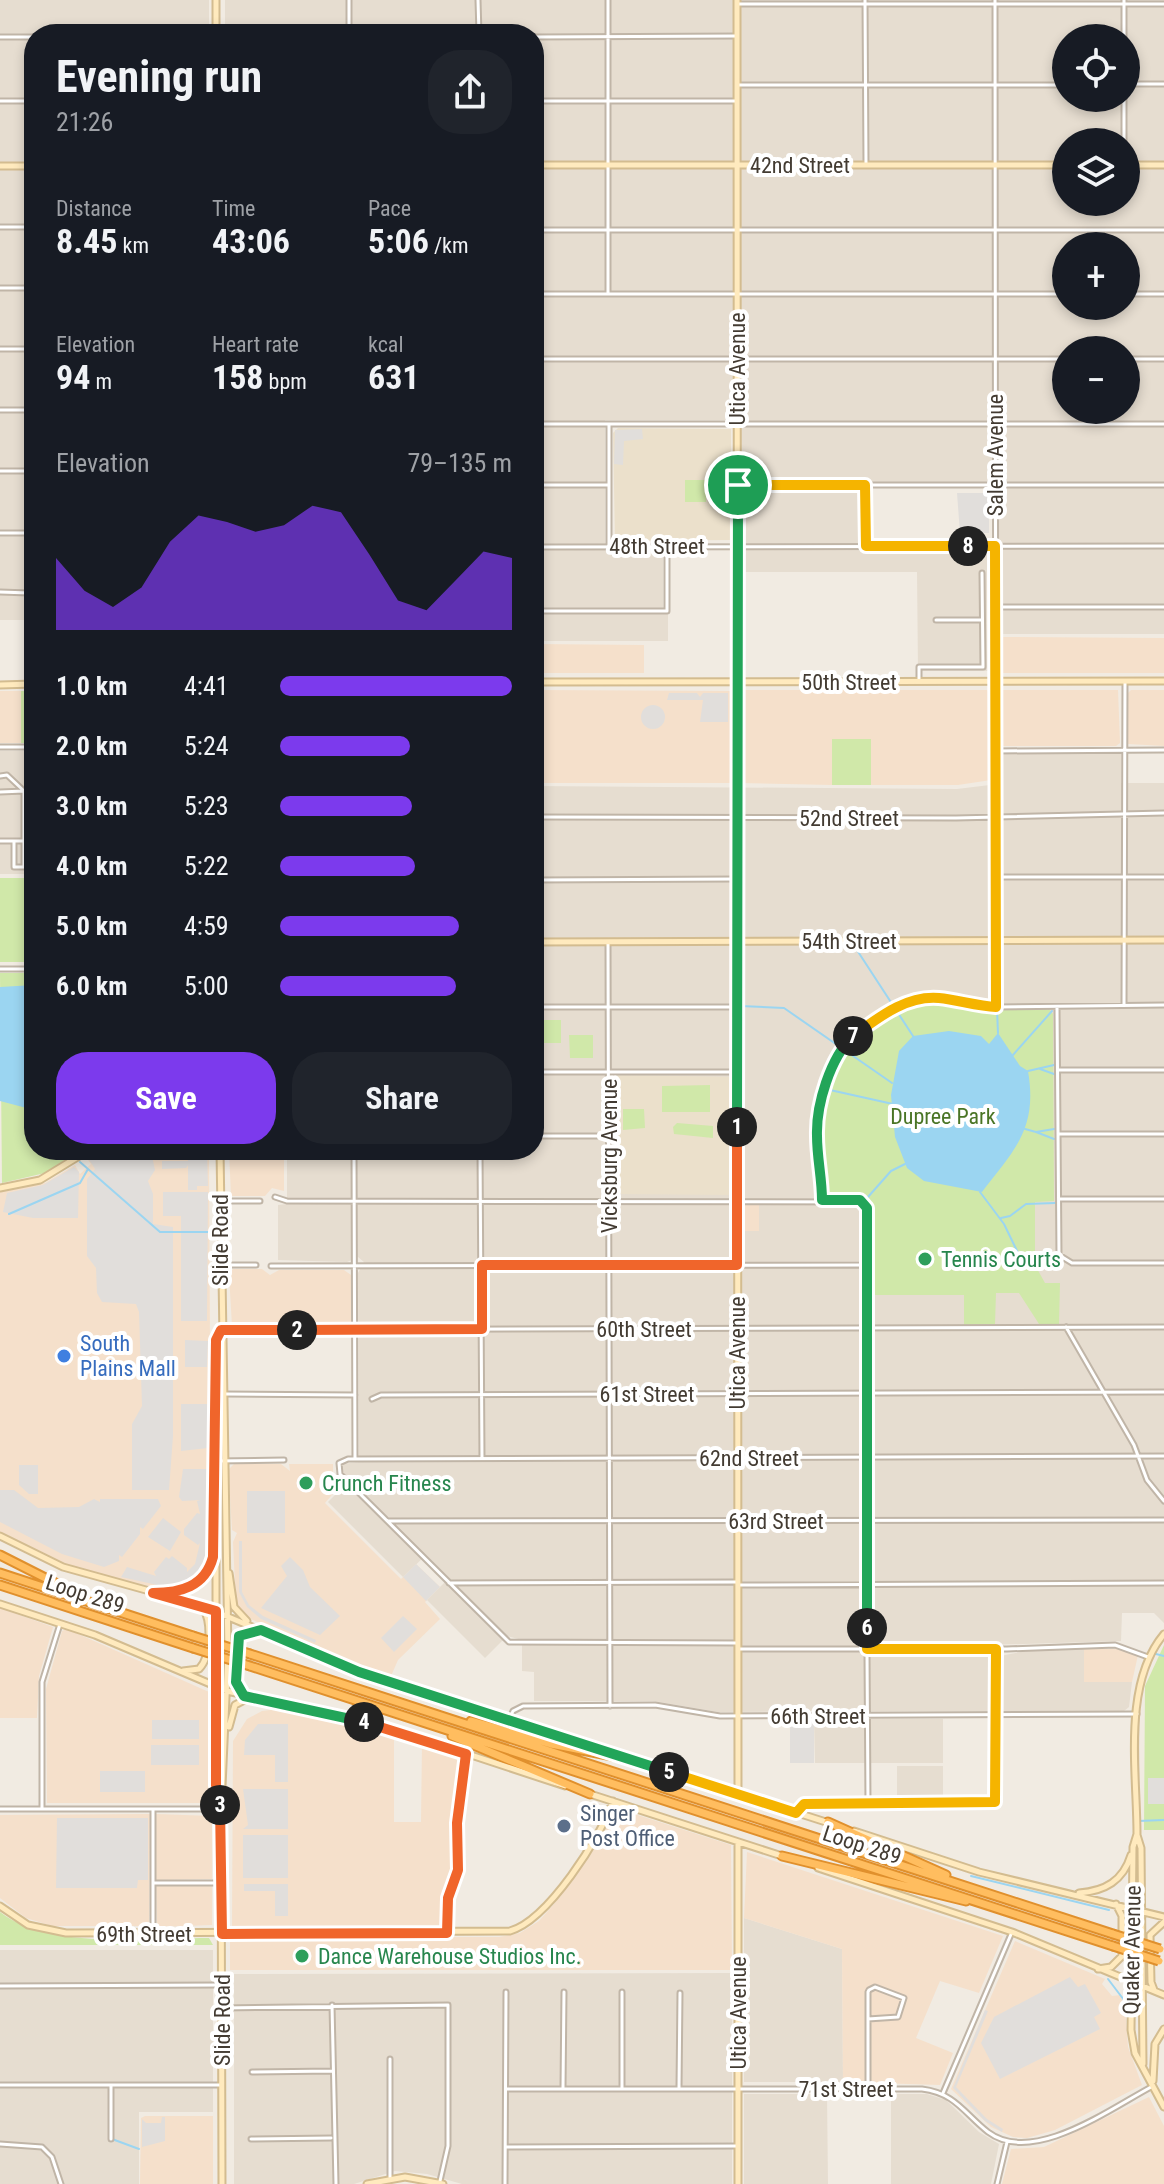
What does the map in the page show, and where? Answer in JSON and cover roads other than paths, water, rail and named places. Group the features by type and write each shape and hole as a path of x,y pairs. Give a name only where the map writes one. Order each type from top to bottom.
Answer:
{"highway":[{"path":"0,1555 57,1585 133,1616"},
{"name":"Loop 289","path":"0,1573 1162,1950"},
{"name":"Loop 289","path":"0,1588 1162,1962"},
{"path":"432,1713 551,1744 628,1759"},
{"path":"405,1716 590,1794"},
{"path":"828,1822 973,1888"},
{"path":"782,1856 989,1905"}],"main road":[{"path":"216,0 216,24"},
{"name":"Utica Avenue","path":"737,2 738,1794"},
{"name":"42nd Street","path":"544,165 1052,165"},
{"path":"1140,165 1164,165"},
{"path":"0,166 24,166"},
{"name":"50th Street","path":"544,682 1164,681"},
{"path":"0,685 24,684"},
{"name":"54th Street","path":"544,942 1164,940"},
{"path":"0,1188 40,1180 73,1160"},
{"name":"Slide Road","path":"220,1160 228,1615 226,1748 221,1809 222,2184"},
{"name":"Slide Road","path":"221,1330 216,1340 215,1461 216,1785 221,1809"},
{"path":"0,1536 63,1567 228,1615 359,1672 979,1872 1115,1903 1164,1919 1150,1935 1151,1982 1161,1994"},
{"path":"153,1593 181,1591 197,1583 211,1564 215,1544"},
{"path":"227,1568 235,1609 261,1630"},
{"path":"0,1604 60,1623 216,1688 389,1728 1012,1932 1161,1994"},
{"path":"178,1671 195,1670 206,1661 207,1614 200,1605"},
{"path":"247,1697 237,1687 236,1643 242,1633 261,1630"},
{"name":"Quaker Avenue","path":"1143,2064 1141,1848 1137,1834 1138,1685 1148,1657 1164,1634"},
{"path":"226,1748 232,1710 247,1697"},
{"name":"69th Street","path":"0,1906 19,1920 46,1931 222,1934 510,1931 534,1919 599,1831 613,1801"},
{"name":"Quaker Avenue","path":"1137,1834 1133,1847 1131,2030 1135,2053 1164,2107"},
{"name":"Utica Avenue","path":"738,1842 738,2184"},
{"path":"1073,1894 1096,1891 1116,1881 1127,1866 1133,1847"},
{"path":"1097,1969 1111,1967 1122,1956 1122,1916 1115,1903"},
{"path":"1153,2086 1155,2044 1164,2029"},
{"path":"367,2184 390,2177 441,2184"}],"street":[{"path":"349,0 349,24"},
{"path":"478,0 479,24"},
{"path":"608,0 608,294"},
{"path":"737,2 1164,4"},
{"path":"865,2 866,165"},
{"name":"Salem Avenue","path":"995,2 996,1007"},
{"path":"1124,2 1124,24"},
{"path":"544,37 737,36"},
{"path":"0,37 24,37"},
{"path":"1140,84 1164,84"},
{"path":"737,85 1052,85"},
{"path":"0,101 24,101"},
{"path":"544,101 737,101"},
{"path":"0,227 24,227"},
{"path":"544,230 1164,230"},
{"path":"0,288 24,288"},
{"path":"544,294 1052,294"},
{"path":"1140,294 1164,294"},
{"path":"0,349 24,349"},
{"path":"544,359 1052,359"},
{"path":"1140,359 1164,359"},
{"path":"0,410 24,410"},
{"path":"544,424 1164,424"},
{"path":"609,424 609,546"},
{"path":"0,471 24,471"},
{"path":"544,485 609,485"},
{"path":"738,485 1164,485"},
{"path":"865,485 866,546"},
{"path":"0,533 24,533"},
{"path":"544,611 667,611 667,546"},
{"name":"48th Street","path":"544,547 1164,546"},
{"path":"919,681 919,667 983,667 982,573"},
{"path":"0,592 24,593"},
{"path":"982,596 995,596"},
{"path":"995,607 1164,607"},
{"path":"936,620 982,620"},
{"path":"983,638 995,638"},
{"path":"953,667 953,682"},
{"path":"1124,1005 1125,681"},
{"path":"0,747 24,747"},
{"path":"995,751 1164,750"},
{"path":"0,776 7,775 24,791 24,867 14,867 14,841"},
{"path":"0,792 24,791"},
{"name":"52nd Street","path":"544,817 1164,813"},
{"path":"0,841 24,841"},
{"path":"995,877 1164,877"},
{"path":"544,880 736,879"},
{"name":"Vicksburg Avenue","path":"608,942 610,1706"},
{"path":"0,969 24,969"},
{"path":"822,1200 817,1125 834,1061 855,1034 915,999 936,998 996,1007 1164,1005"},
{"path":"1057,1006 1059,1255 1064,1261 1164,1263"},
{"path":"544,1007 737,1007"},
{"path":"1058,1070 1164,1070"},
{"path":"544,1072 737,1072"},
{"path":"1058,1134 1164,1134"},
{"path":"544,1136 609,1136"},
{"path":"354,1160 355,1459"},
{"path":"480,1160 482,1458"},
{"path":"275,1197 280,1201 864,1202 868,1804"},
{"path":"1058,1199 1164,1199"},
{"path":"220,1201 260,1201"},
{"path":"220,1265 256,1265"},
{"path":"271,1266 866,1265"},
{"path":"1066,1327 1139,1456 1147,1480 1164,1501"},
{"name":"60th Street","path":"221,1330 1164,1327"},
{"name":"61st Street","path":"372,1399 381,1395 482,1394 1164,1392"},
{"path":"225,1394 355,1395"},
{"name":"62nd Street","path":"388,1521 340,1474 337,1466 344,1459 1164,1456"},
{"path":"215,1461 284,1460"},
{"name":"63rd Street","path":"388,1521 1164,1520"},
{"path":"388,1521 505,1639 513,1643 867,1649 1115,1645 1148,1657"},
{"path":"449,1583 1164,1583"},
{"path":"42,1809 42,1682 60,1623"},
{"path":"796,1813 804,1804 995,1802 996,1649"},
{"name":"66th Street","path":"509,1720 513,1711 523,1706 655,1705 696,1714 738,1716 1137,1714"},
{"path":"447,1933 448,1898 458,1870 457,1823 466,1754"},
{"path":"0,1809 221,1809"},
{"path":"153,1809 153,1934"},
{"path":"153,1883 222,1883"},
{"path":"1012,1932 943,2093 958,2102 985,2130 1007,2142 1025,2144 1047,2140 1153,2086"},
{"path":"0,1986 222,1985"},
{"path":"868,2019 898,2017 904,1998 873,1987 868,1992 868,2019 868,2089"},
{"path":"505,2184 506,1992"},
{"path":"563,2088 564,1992"},
{"path":"622,1992 622,2088"},
{"path":"679,2088 680,1993"},
{"path":"332,2005 336,2184"},
{"path":"222,2008 448,2005 448,2146 441,2184"},
{"path":"390,2059 390,2177"},
{"path":"252,2072 332,2071"},
{"path":"0,2085 222,2085"},
{"path":"111,2085 111,2139"},
{"name":"71st Street","path":"506,2089 922,2089 943,2093"},
{"path":"251,2139 333,2138"},
{"path":"997,2184 1007,2142"},
{"path":"0,2144 30,2144 47,2151 61,2184"},
{"path":"47,2151 51,2146"},
{"path":"506,2147 738,2146"}],"water":[{"path":"24,986 24,1107 0,1101 0,987"},
{"path":"949,1031 981,1036 989,1044 998,1033 1020,1066 1028,1071 1030,1108 1021,1138 982,1192 924,1181 907,1168 895,1137 891,1095 899,1051 913,1036"}],"waterway":[{"path":"853,944 913,1036"},
{"path":"740,1006 784,1008 892,1083"},
{"path":"997,1010 998,1033"},
{"path":"1013,1055 1052,1011"},
{"path":"1028,1071 1054,1065"},
{"path":"1040,1069 1054,1074"},
{"path":"830,1090 893,1104"},
{"path":"1025,1129 1036,1132 1054,1129"},
{"path":"1036,1132 1054,1139"},
{"path":"80,1162 160,1232 212,1232"},
{"path":"860,1206 891,1171 905,1164"},
{"path":"9,1214 80,1183 88,1169"},
{"path":"980,1192 1004,1224 1020,1257 1057,1259"},
{"path":"1001,1218 1010,1216 1026,1204 1055,1203"},
{"path":"1152,1653 1164,1656"},
{"path":"1138,1821 1164,1820"},
{"path":"971,1876 1109,1910"},
{"path":"1108,1979 1127,2004"},
{"path":"112,2139 139,2149"}],"place":[{"name":"Tennis Courts","path":"925,1259"},
{"name":"South Plains Mall","path":"64,1356"},
{"name":"Crunch Fitness","path":"306,1483"},
{"name":"Singer Post Office","path":"564,1826"},
{"name":"Dance Warehouse Studios Inc.","path":"302,1956"}],"park label":[{"name":"Dupree Park","path":"943,1116"}]}
